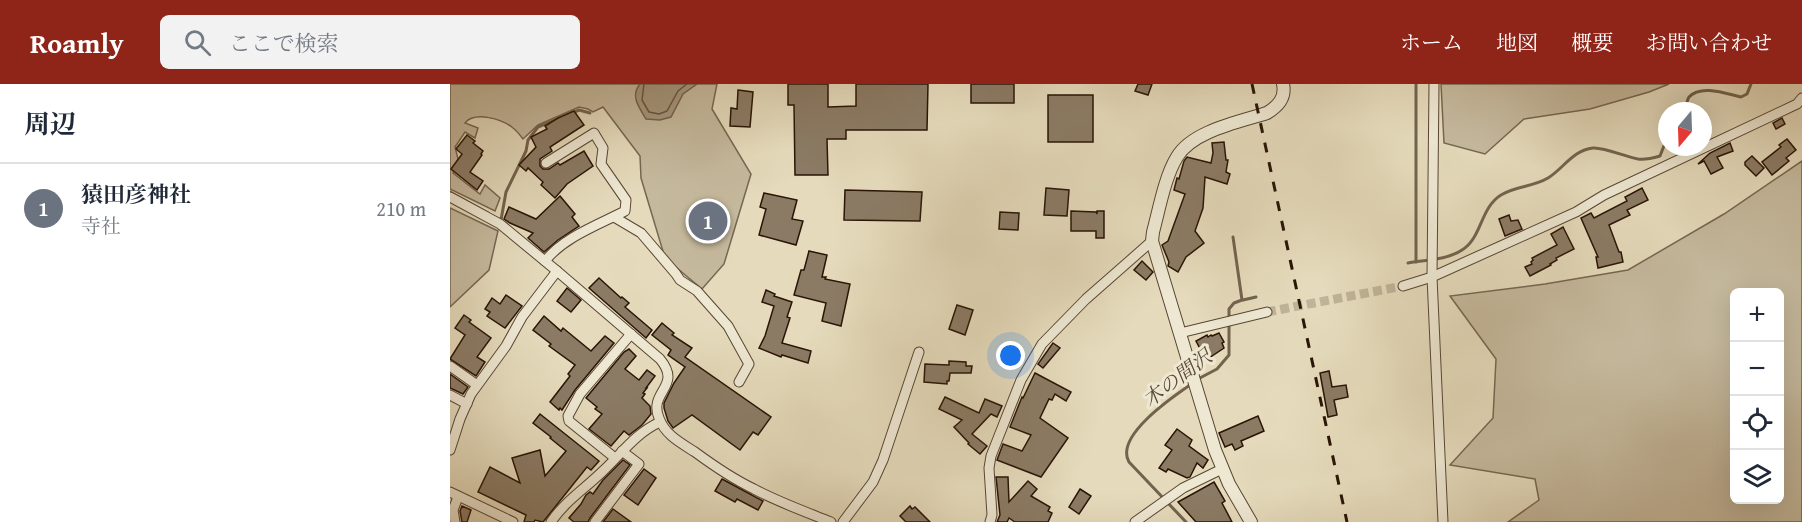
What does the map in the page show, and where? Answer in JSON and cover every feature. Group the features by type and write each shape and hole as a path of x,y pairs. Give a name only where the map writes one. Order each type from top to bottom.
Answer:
{"street":[{"path":"1251,522 1222,469 1152,241 1170,174 1181,151 1210,132 1266,113 1274,108 1282,99 1283,84"},
{"path":"1434,84 1432,277 1443,522"},
{"path":"1403,286 1432,277 1575,212 1604,195 1797,104 1802,98"},
{"path":"545,261 572,238 625,211 626,200 601,164 603,148 594,133 546,163"},
{"path":"450,197 494,220 660,359 668,369 669,377 657,403 657,412 667,432 755,490 831,522"},
{"path":"614,217 641,233 680,280 697,291 728,326 749,364 740,382"},
{"path":"990,522 992,515 989,468 991,456 1021,380 1042,344 1086,299 1152,241"},
{"path":"450,450 460,418 477,385 506,346 522,317 557,271"},
{"path":"1180,333 1267,312"},
{"path":"595,522 639,464 619,454 569,421 568,416 580,394 631,334"},
{"path":"843,522 873,482 883,460 919,352"},
{"path":"450,366 477,385"},
{"path":"450,395 467,404"},
{"path":"551,522 557,512 574,495 604,470 647,428 660,422"},
{"path":"1135,522 1171,496 1222,469"},
{"path":"455,522 454,495 513,522"}],"shaded area":[{"path":"450,84 717,84 712,109 751,174 724,264 702,289 665,258 641,178 640,156 603,107 593,112 579,107 538,125 523,139 514,129 502,122 482,117 469,119 465,123 478,128 475,138 465,132 455,147 459,163 453,173 480,194 485,185 500,198 495,211 450,189"},
{"path":"1441,84 1669,84 1590,109 1524,119 1485,154 1444,143"},
{"path":"1802,161 1802,522 1508,522 1539,500 1535,479 1450,465 1493,418 1496,359 1450,296 1545,284 1628,270 1724,214"},
{"path":"450,208 498,231 489,270 450,307"}],"water":[{"path":"640,84 697,84 683,94 671,117 660,120 646,119 641,110 636,97"}],"building":[{"path":"788,84 828,84 828,107 856,106 856,84 928,84 927,130 846,130 846,139 827,139 828,175 795,175 794,105 788,105"},
{"path":"971,84 1014,84 1014,103 971,103"},
{"path":"1138,84 1152,84 1148,95 1135,91"},
{"path":"738,90 753,92 750,127 730,126 731,108 737,109"},
{"path":"1048,95 1093,95 1093,142 1048,142"},
{"path":"574,111 584,125 550,147 552,151 540,159 540,166 543,169 549,169 584,151 593,166 567,184 555,198 528,168 526,171 519,165 536,147 531,137 547,129 545,126 558,118"},
{"path":"1782,118 1785,124 1776,129 1773,123"},
{"path":"467,135 483,151 470,172 483,181 477,190 451,169 462,154 456,149"},
{"path":"1787,139 1796,150 1786,158 1789,161 1772,175 1762,162 1781,147 1779,145"},
{"path":"1224,142 1226,160 1228,160 1226,172 1230,174 1227,184 1205,177 1203,208 1195,231 1204,243 1186,257 1178,272 1168,266 1169,262 1162,245 1168,241 1185,194 1174,190 1177,178 1179,179 1187,157 1211,163 1212,143"},
{"path":"1730,143 1733,151 1717,157 1723,168 1711,174 1704,161 1698,164 1707,156 1712,156 1712,152"},
{"path":"1752,156 1764,168 1756,176 1745,165 1745,162"},
{"path":"1046,188 1069,190 1067,216 1044,215"},
{"path":"1642,188 1648,200 1627,210 1630,215 1609,225 1623,262 1598,268 1596,257 1598,257 1581,218 1591,213 1594,218 1627,201 1625,197"},
{"path":"845,190 922,192 920,221 844,220"},
{"path":"764,193 797,200 792,219 803,221 796,245 759,235 766,209 760,207"},
{"path":"560,196 575,214 572,217 579,226 544,252 528,238 533,233 504,219 509,207 536,219"},
{"path":"1071,211 1096,212 1097,214 1097,211 1104,211 1104,238 1096,238 1096,231 1071,231"},
{"path":"1000,212 1019,213 1018,230 999,229"},
{"path":"1509,215 1511,221 1518,220 1522,229 1505,236 1499,219"},
{"path":"1563,227 1574,249 1530,276 1525,267 1532,264 1532,258 1557,245 1551,234"},
{"path":"809,251 827,255 822,277 850,284 841,326 822,321 826,303 794,295"},
{"path":"1142,261 1153,272 1146,280 1134,270"},
{"path":"599,278 629,303 625,307 652,330 646,338 589,288"},
{"path":"567,288 581,300 571,312 557,301"},
{"path":"766,290 775,294 774,296 792,302 787,317 790,318 782,343 811,351 808,363 782,355 781,357 759,348 774,306 762,302"},
{"path":"506,295 522,306 505,328 487,316 490,312 485,309 492,298 500,304"},
{"path":"957,305 973,310 965,335 949,329"},
{"path":"464,315 471,320 469,322 491,338 477,357 485,362 476,376 450,359 465,335 455,328"},
{"path":"544,316 561,331 563,328 591,351 605,336 614,343 575,390 562,410 550,402 570,376 568,374 575,365 549,346 551,344 533,330"},
{"path":"662,323 674,333 672,335 692,348 685,357 771,417 758,435 753,432 740,450 692,415 673,428 668,421 664,403 685,367 668,355 671,350 652,335"},
{"path":"1219,333 1224,342 1222,343 1224,348 1206,360 1196,341 1207,335 1208,337"},
{"path":"1053,343 1060,348 1043,368 1038,364"},
{"path":"629,349 636,356 625,369 639,380 647,370 655,376 642,398 650,406 651,414 629,435 624,431 611,446 589,429 602,414 586,398"},
{"path":"949,361 966,362 966,366 972,366 971,373 950,373 947,384 924,382 925,364 949,365"},
{"path":"1329,371 1332,387 1346,385 1348,397 1334,400 1337,415 1328,417 1320,373"},
{"path":"1035,373 1071,392 1066,401 1055,394 1052,400 1049,399 1040,418 1068,438 1041,477 997,460 1003,444 1022,451 1031,435 1010,427"},
{"path":"450,374 468,387 463,394 450,388"},
{"path":"945,397 979,413 985,399 1002,406 997,417 991,414 972,434 987,446 980,454 954,427 962,420 939,409"},
{"path":"540,414 599,461 591,470 587,467 543,522 535,520 524,522 526,515 478,492 490,467 520,483 512,458 540,450 545,476 566,451 533,423"},
{"path":"1258,416 1264,431 1241,441 1243,446 1235,450 1232,444 1225,447 1219,433"},
{"path":"1177,429 1192,440 1189,446 1208,460 1203,468 1197,463 1190,477 1187,478 1168,469 1166,472 1159,468 1172,450 1165,445"},
{"path":"623,460 630,465 588,522 574,522 569,518 586,495 590,492 593,494"},
{"path":"644,469 656,478 638,505 624,495"},
{"path":"996,477 1008,477 1009,502 1028,481 1037,489 1031,496 1050,507 1048,511 1052,513 1048,522 1015,522 1009,518 1007,522 997,522 1000,515"},
{"path":"722,479 763,501 758,510 737,499 735,502 715,491"},
{"path":"1214,482 1225,501 1222,503 1232,522 1196,522 1178,502"},
{"path":"1080,489 1091,496 1079,514 1069,507"},
{"path":"462,506 471,510 467,522 462,522 460,511"},
{"path":"910,506 912,509 915,507 930,522 906,522 900,516"},
{"path":"613,509 631,522 603,522"}],"waterway":[{"path":"1416,84 1416,262"},
{"path":"1687,102 1694,93 1707,90 1741,97 1747,94 1751,84"},
{"path":"572,113 579,110 590,113"},
{"path":"499,219 501,220 506,192 526,151 528,140 538,127 560,118"},
{"path":"1408,263 1443,258 1462,250 1474,238 1489,207 1501,195 1548,178 1586,149 1598,148 1638,159 1660,156"},
{"path":"450,192 488,213"},
{"name":"木の間沢","path":"1198,379 1217,369 1229,355 1229,309 1234,303 1242,300 1233,237"},
{"path":"1243,300 1256,297"},
{"name":"木の間沢","path":"1186,522 1129,462 1127,452 1130,441 1148,418 1193,383"}],"tunnel":[{"path":"1267,312 1403,286"}],"railway":[{"path":"1252,84 1347,522"}],"place":[{"name":"猿田彦神社","path":"708,221"}]}
